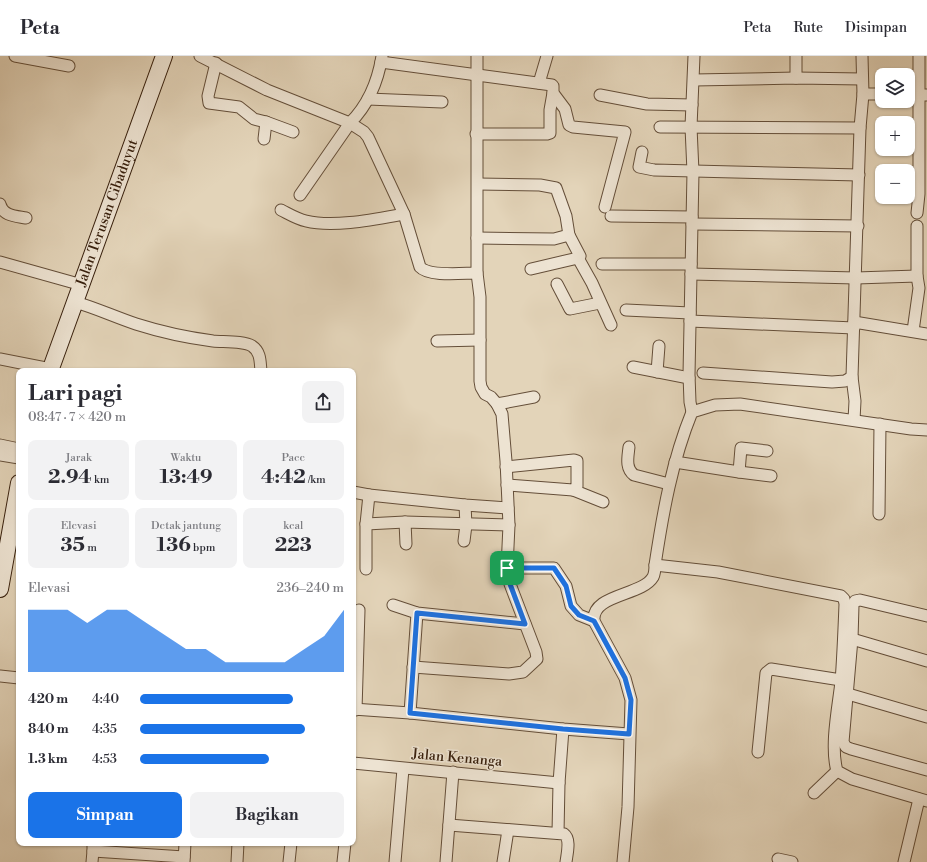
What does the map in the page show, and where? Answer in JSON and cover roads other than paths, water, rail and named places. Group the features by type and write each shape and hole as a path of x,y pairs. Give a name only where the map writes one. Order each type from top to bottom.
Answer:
{"main road":[{"name":"Jalan Terusan Cibaduyut","path":"52,368 164,56"},
{"path":"0,589 16,500"}],"street":[{"path":"15,56 69,66"},
{"path":"200,56 267,90 350,123 364,132 368,137 404,214 420,267 423,270 439,273 477,273"},
{"path":"413,667 509,674 523,672 537,659 536,652 510,584 507,568 509,525 502,414 497,404 485,394 481,387 480,297 477,273 477,56"},
{"path":"539,83 547,56"},
{"path":"623,862 628,807 631,700 625,678 594,621 594,612 602,604 647,584 653,577 669,484 682,437 692,412 689,378 693,172 691,127 694,56"},
{"path":"796,56 796,78"},
{"path":"854,420 855,401 852,377 860,128 863,94 862,56"},
{"path":"917,213 923,194 923,145 918,95 919,56"},
{"path":"300,195 368,99 377,78 382,59 553,86 550,110 550,133 476,134"},
{"path":"216,63 208,96 209,102 239,107 254,119 293,132"},
{"path":"694,80 796,78 862,79"},
{"path":"553,94 565,109 569,125 573,127 625,132 608,211 692,221 858,226"},
{"path":"863,94 875,94"},
{"path":"600,95 647,104 692,104"},
{"path":"368,99 442,102"},
{"path":"264,139 266,122"},
{"path":"660,126 860,128"},
{"path":"642,152 639,165 641,168 654,170 859,175"},
{"path":"478,184 540,185 556,188 566,216 569,236 580,254 578,258 592,283 611,325"},
{"path":"0,204 2,211 26,218"},
{"path":"281,210 308,222 324,223 361,222 404,214"},
{"path":"914,331 923,289 917,276 917,226"},
{"path":"477,238 554,239 569,236"},
{"path":"531,269 578,258"},
{"path":"0,262 82,285"},
{"path":"602,264 856,278 917,276"},
{"path":"557,284 570,309 600,303"},
{"path":"75,302 149,328 212,341 243,343 252,346 258,351 261,368"},
{"path":"626,310 690,317 854,325 914,331 927,334"},
{"path":"437,341 480,340"},
{"path":"657,372 659,346"},
{"path":"0,359 42,368"},
{"path":"633,367 689,378"},
{"path":"703,373 832,382 845,381 852,377"},
{"path":"497,404 534,397"},
{"path":"692,412 715,405 740,404 927,430"},
{"path":"879,514 880,424"},
{"path":"0,445 16,448"},
{"path":"629,447 627,464 629,472 634,475 669,484"},
{"path":"739,472 741,448 767,451"},
{"path":"0,455 16,458"},
{"path":"506,467 574,460 577,461 577,486 576,489 573,490"},
{"path":"675,462 771,476"},
{"path":"507,485 573,490 603,502"},
{"path":"356,493 465,505 508,508"},
{"path":"366,569 366,524 369,495"},
{"path":"464,541 466,525 465,505"},
{"path":"366,524 404,522 466,525 509,525"},
{"path":"404,522 406,544"},
{"path":"654,565 718,572 841,596 844,599 841,680 834,761 837,771 843,776 923,800 904,862"},
{"path":"507,568 554,568 566,586 571,606 579,615 594,621"},
{"path":"927,616 860,600 855,602 853,606 848,694 843,742 846,747 927,770"},
{"path":"393,605 417,613 525,624"},
{"path":"356,677 360,610"},
{"path":"410,713 417,613"},
{"path":"852,639 927,661"},
{"path":"758,752 766,673 768,670 771,669 841,680"},
{"path":"0,676 16,678"},
{"path":"848,694 927,717"},
{"path":"356,710 410,713 563,729 629,734"},
{"path":"558,832 559,783 563,729"},
{"name":"Jalan Kenanga","path":"356,763 559,783"},
{"path":"395,862 403,769"},
{"path":"814,793 837,771"},
{"path":"446,862 453,772"},
{"path":"449,825 508,830 558,832 566,836 568,839 566,862"},
{"path":"503,862 508,830"},
{"path":"93,852 184,860 185,846"},
{"path":"237,862 238,846"},
{"path":"289,862 292,846"},
{"path":"343,862 345,846"},
{"path":"778,859 792,862"}]}
